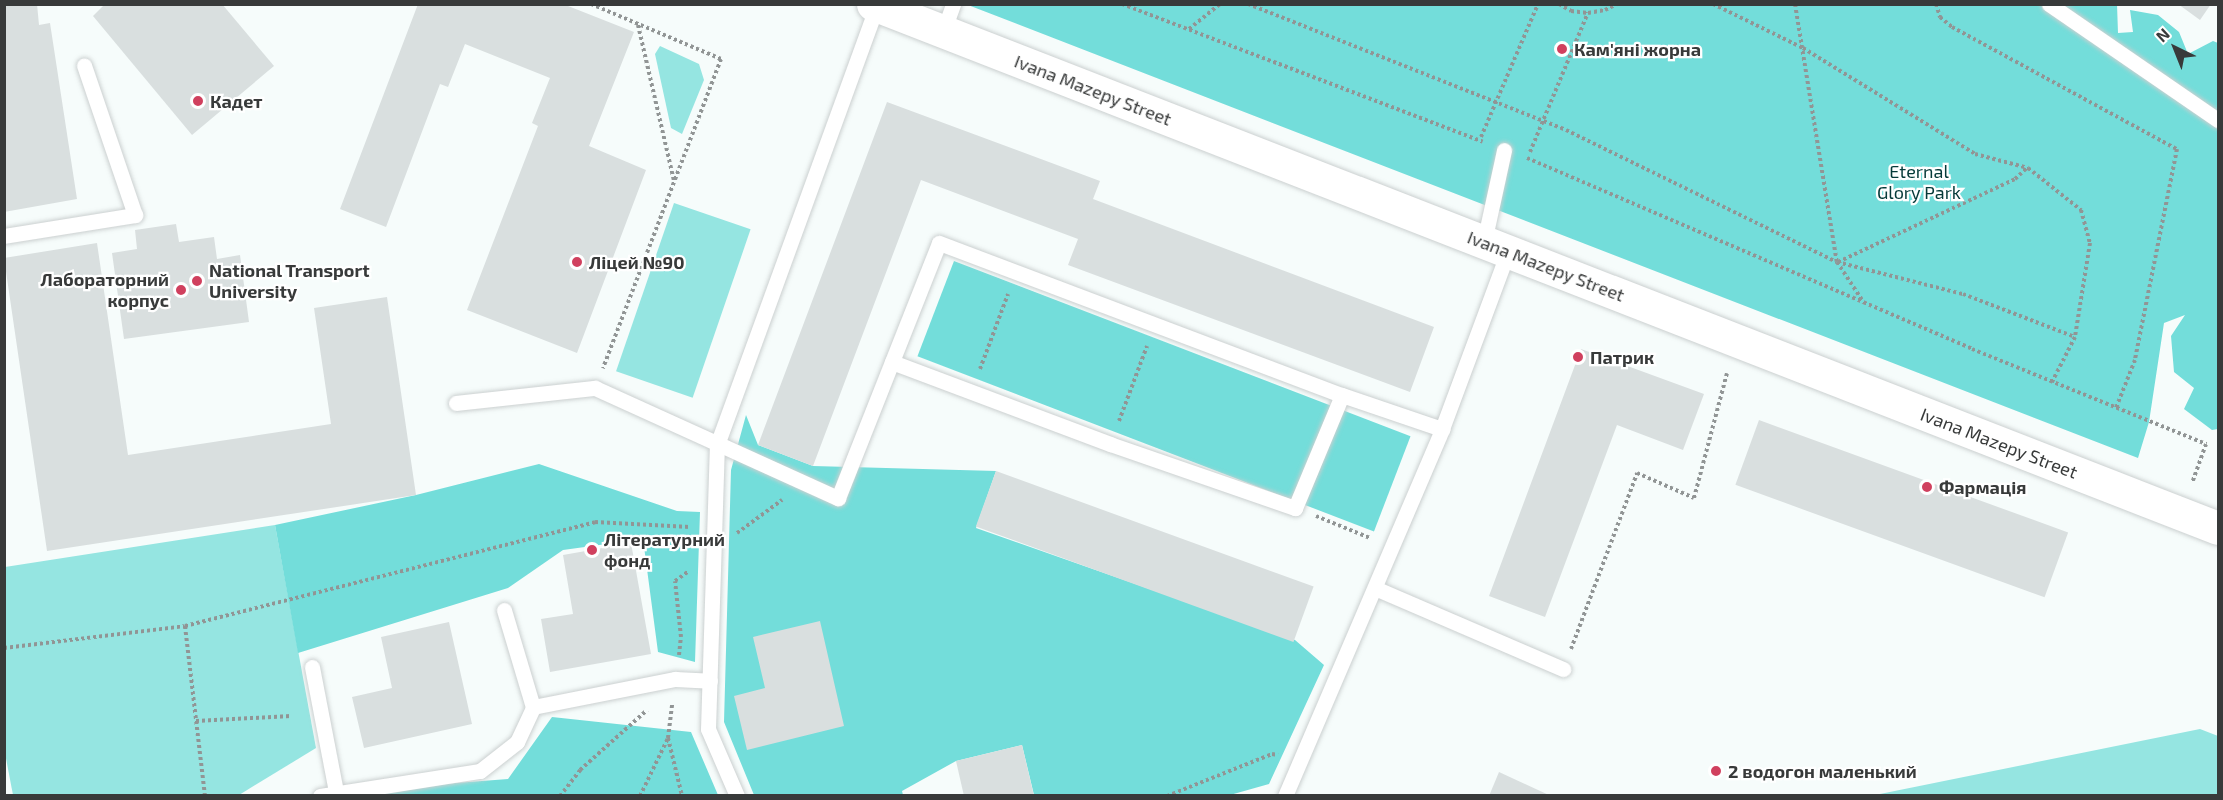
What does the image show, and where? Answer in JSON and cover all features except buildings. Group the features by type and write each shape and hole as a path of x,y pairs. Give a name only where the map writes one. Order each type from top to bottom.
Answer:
{"main road":[{"name":"Ivana Mazepy Street","path":"875,5 948,18 1496,247 2180,513 2215,523"}],"lane":[{"path":"2049,4 2218,120"},
{"path":"737,795 708,729 717,445 875,5"},
{"path":"4,236 135,216 84,65"},
{"path":"1285,795 1442,429 1496,247 1504,150"},
{"path":"456,403 595,388 838,498 939,243 1155,326 1442,429"},
{"path":"892,362 1110,444 1296,508 1342,395"},
{"path":"1375,588 1563,669"},
{"path":"320,795 480,771 517,742 533,707 504,610"},
{"path":"312,667 336,792"},
{"path":"533,707 675,679 710,681"}],"path":[{"path":"591,4 721,59 595,388"},
{"path":"1122,4 1480,141 1538,4"},
{"path":"1189,29 1220,4"},
{"path":"1248,4 1542,121 1837,262 1963,294 2075,337"},
{"path":"1558,4 1571,10 1588,13 1605,10 1617,4"},
{"path":"1713,4 1803,48 1975,154 2028,168 2081,210 2090,243 2075,337 2052,382"},
{"path":"1795,4 1837,262 1864,303"},
{"path":"1936,4 1940,17 1952,27 2177,149 2134,360 2116,408"},
{"path":"1588,13 1527,159 2052,382 2206,444 2180,513"},
{"path":"638,24 674,182"},
{"path":"1837,262 2015,179 2028,168"},
{"path":"971,392 1017,273"},
{"path":"1110,444 1155,326"},
{"path":"1563,669 1637,474 1694,498 1728,373"},
{"path":"1296,508 1393,546"},
{"path":"4,648 185,626 596,522 715,528"},
{"path":"185,626 205,795"},
{"path":"560,795 580,770 651,707"},
{"path":"196,721 291,716"},
{"path":"640,795 668,738 682,795"},
{"path":"1167,795 1272,754 1302,757"}],"shaded area":[{"path":"660,46 699,64 704,80 682,134 671,128 655,54"},
{"path":"674,203 751,229 693,398 616,371"},
{"path":"275,525 316,748 239,795 13,795 4,748 5,567"},
{"path":"2200,729 2218,736 2218,795 1875,795"}],"green space":[{"name":"Eternal Glory Park","path":"2117,4 2118,33 2133,32 2130,10 2158,15 2179,32 2188,54 2213,41 2218,43 2218,429 2212,430 2184,409 2194,388 2174,372 2171,336 2185,315 2164,323 2149,422 2138,458 968,5"},
{"path":"954,261 1411,436 1374,531 917,356"},
{"path":"746,415 758,445 813,466 996,471 976,528 1295,640 1324,665 1269,784 1230,795 1034,795 1022,745 956,761 902,791 903,795 754,795 724,722 731,470"},
{"path":"539,464 677,511 700,512 695,662 658,652 643,539 563,550 508,588 298,653 275,525 416,495"},
{"path":"552,717 691,732 718,795 286,796 508,779"}],"place":[{"name":"Кам'яні жорна","path":"1562,49"},
{"name":"Кадет","path":"198,101"},
{"name":"Ліцей №90","path":"577,262"},
{"name":"National Transport University","path":"197,281"},
{"name":"Лабораторний корпус","path":"181,290"},
{"name":"Патрик","path":"1578,357"},
{"name":"Фармація","path":"1927,487"},
{"name":"Літературний фонд","path":"592,550"},
{"name":"2 водогон маленький","path":"1716,771"}]}
